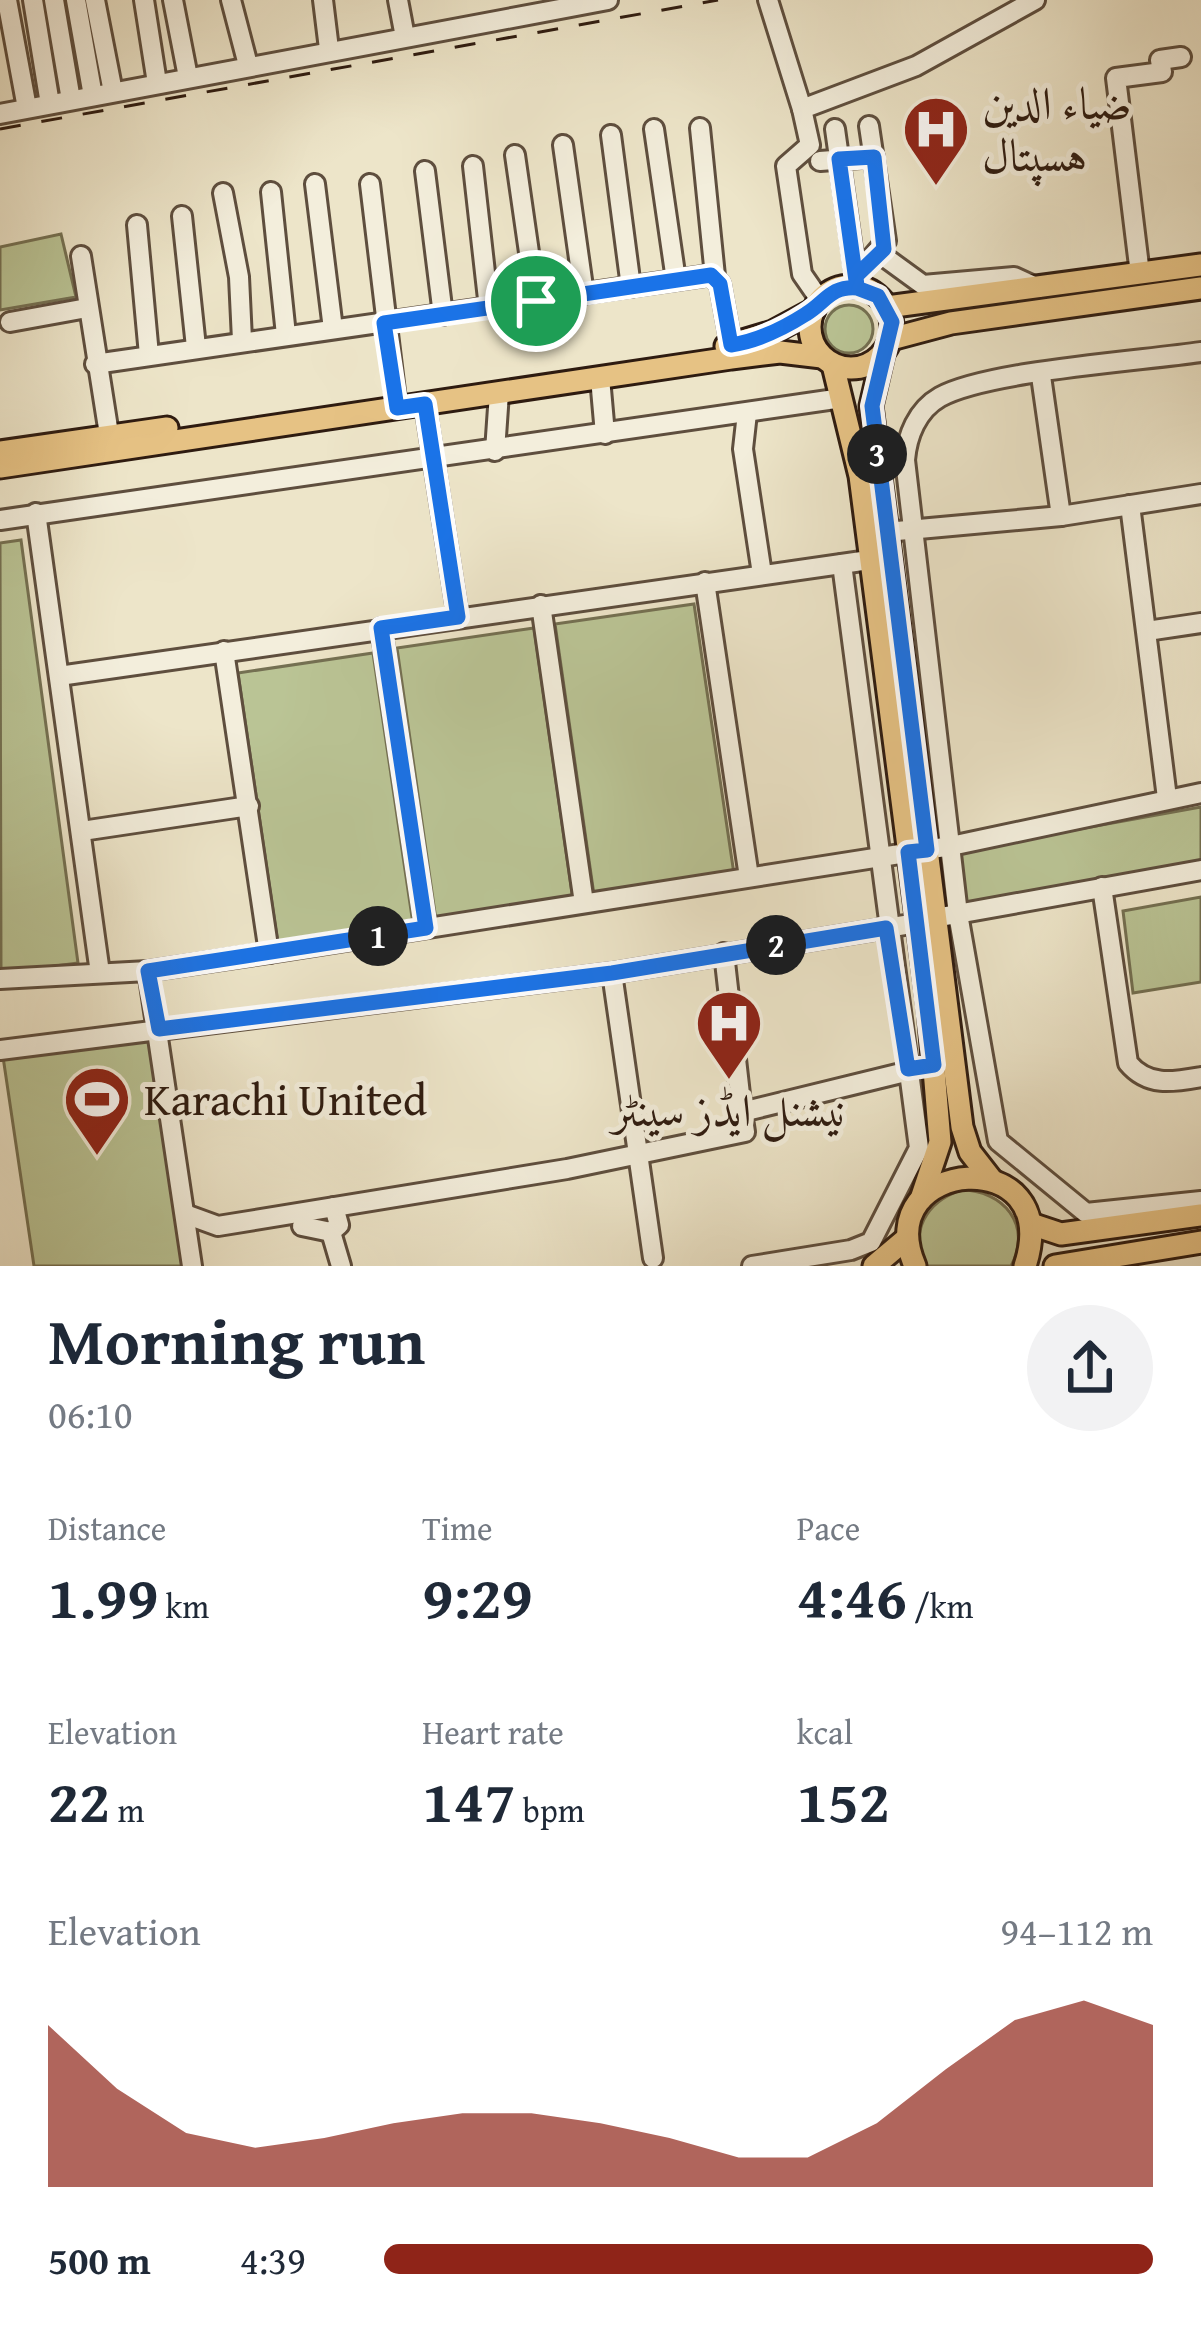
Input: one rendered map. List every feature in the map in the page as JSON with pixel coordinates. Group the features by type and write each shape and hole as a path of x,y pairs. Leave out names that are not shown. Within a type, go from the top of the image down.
{"main road":[{"path":"887,307 924,294 1038,288 1201,265"},
{"path":"397,402 425,404 600,378 735,349 856,282 887,307"},
{"path":"0,452 110,443 735,349 780,352 851,369 887,346 951,323 1201,288"},
{"path":"817,305 810,326 842,398 860,476 868,560 917,851 937,918 962,1127 970,1152 992,1179 1010,1190 1031,1224 1025,1266"},
{"path":"887,307 887,346 872,406 917,851"},
{"path":"0,467 110,443"},
{"path":"874,1266 907,1233 940,1142 934,1065 937,918"},
{"path":"921,1199 952,1178 992,1179"},
{"path":"1031,1224 1061,1234 1201,1215"},
{"path":"907,1233 915,1266"},
{"path":"1055,1266 1201,1242"}],"street":[{"path":"7,0 27,109"},
{"path":"33,0 50,104"},
{"path":"54,0 71,100"},
{"path":"76,0 103,94"},
{"path":"95,0 103,94"},
{"path":"144,0 157,83"},
{"path":"173,0 188,77"},
{"path":"231,0 248,65"},
{"path":"322,0 329,49"},
{"path":"398,0 405,37"},
{"path":"490,0 494,23"},
{"path":"0,114 608,0"},
{"path":"768,0 810,145 786,166 802,274 817,305"},
{"path":"802,109 916,66 1035,0"},
{"path":"1140,274 1115,78 1162,72 1160,60 1181,57"},
{"path":"856,282 886,241 869,126"},
{"path":"700,128 715,276 735,349"},
{"path":"654,129 676,280"},
{"path":"835,129 830,160 856,282"},
{"path":"611,135 631,287"},
{"path":"563,145 584,294"},
{"path":"515,155 536,301"},
{"path":"830,160 874,157"},
{"path":"473,166 489,308"},
{"path":"425,171 442,315"},
{"path":"315,184 333,329"},
{"path":"370,184 397,402"},
{"path":"271,192 286,335"},
{"path":"224,193 239,277 242,340"},
{"path":"182,216 196,347"},
{"path":"137,224 148,355"},
{"path":"880,253 924,294"},
{"path":"81,256 110,443"},
{"path":"95,364 715,276"},
{"path":"10,322 87,308"},
{"path":"1201,352 980,383 926,407 907,440 951,845 937,918 1002,1147 1086,1213 1201,1201"},
{"path":"1041,376 1061,516"},
{"path":"600,378 605,434"},
{"path":"494,451 499,393"},
{"path":"0,520 434,461 842,398"},
{"path":"425,404 458,617"},
{"path":"747,412 743,449 761,574"},
{"path":"886,532 1061,516 1201,494"},
{"path":"1130,505 1167,798"},
{"path":"36,514 100,973"},
{"path":"59,676 868,560"},
{"path":"842,563 886,928 919,1148 872,1242"},
{"path":"705,582 749,877"},
{"path":"541,605 584,903"},
{"path":"1147,631 1201,622"},
{"path":"381,628 426,928"},
{"path":"224,651 269,953"},
{"path":"0,979 148,971 269,953 917,851 1201,793"},
{"path":"82,831 248,806"},
{"path":"0,1050 612,973 1201,870"},
{"path":"1102,887 1128,1063 1138,1075 1156,1081 1201,1077"},
{"path":"185,1214 218,1226 567,1168 745,1132 724,953"},
{"path":"148,971 192,1266"},
{"path":"612,973 653,1258"},
{"path":"742,1112 934,1065"},
{"path":"331,1232 339,1225 334,1207"},
{"path":"302,1226 331,1232"},
{"path":"331,1232 341,1266"},
{"path":"752,1266 851,1250 907,1233"}],"green space":[{"path":"61,234 76,297 0,310 0,247"},
{"path":"849,305 866,312 873,329 866,346 849,353 832,346 825,329 832,312"},
{"path":"21,540 78,963 1,973 0,543"},
{"path":"694,604 734,874 594,895 555,624"},
{"path":"534,628 573,900 436,920 397,648"},
{"path":"373,653 413,924 278,944 238,673"},
{"path":"1201,807 1201,867 958,914 952,852"},
{"path":"1201,897 1201,982 1133,993 1123,911"},
{"name":"Karachi United","path":"159,1029 191,1266 34,1266 2,1050"},
{"path":"961,1190 990,1196 1010,1213 1018,1237 1011,1266 926,1266 919,1241 924,1219 938,1202"}],"railway":[{"path":"0,129 718,0"}],"place":[{"name":"ضیاء الدین ہسپتال","path":"936,188"},
{"name":"نیشنل ایڈز سینٹر","path":"729,1082"},
{"name":"Karachi United","path":"97,1158"}],"route":[{"path":"536,301 384,323 397,408 425,404 458,617 381,628 426,928 148,971 159,1029 612,973 886,928 908,1069 934,1065 908,852 927,850 872,406 892,322 878,296 857,288 839,159 874,157 884,249 856,276 857,288 828,293 814,310 772,332 731,345 720,284 711,275 536,301"}]}
